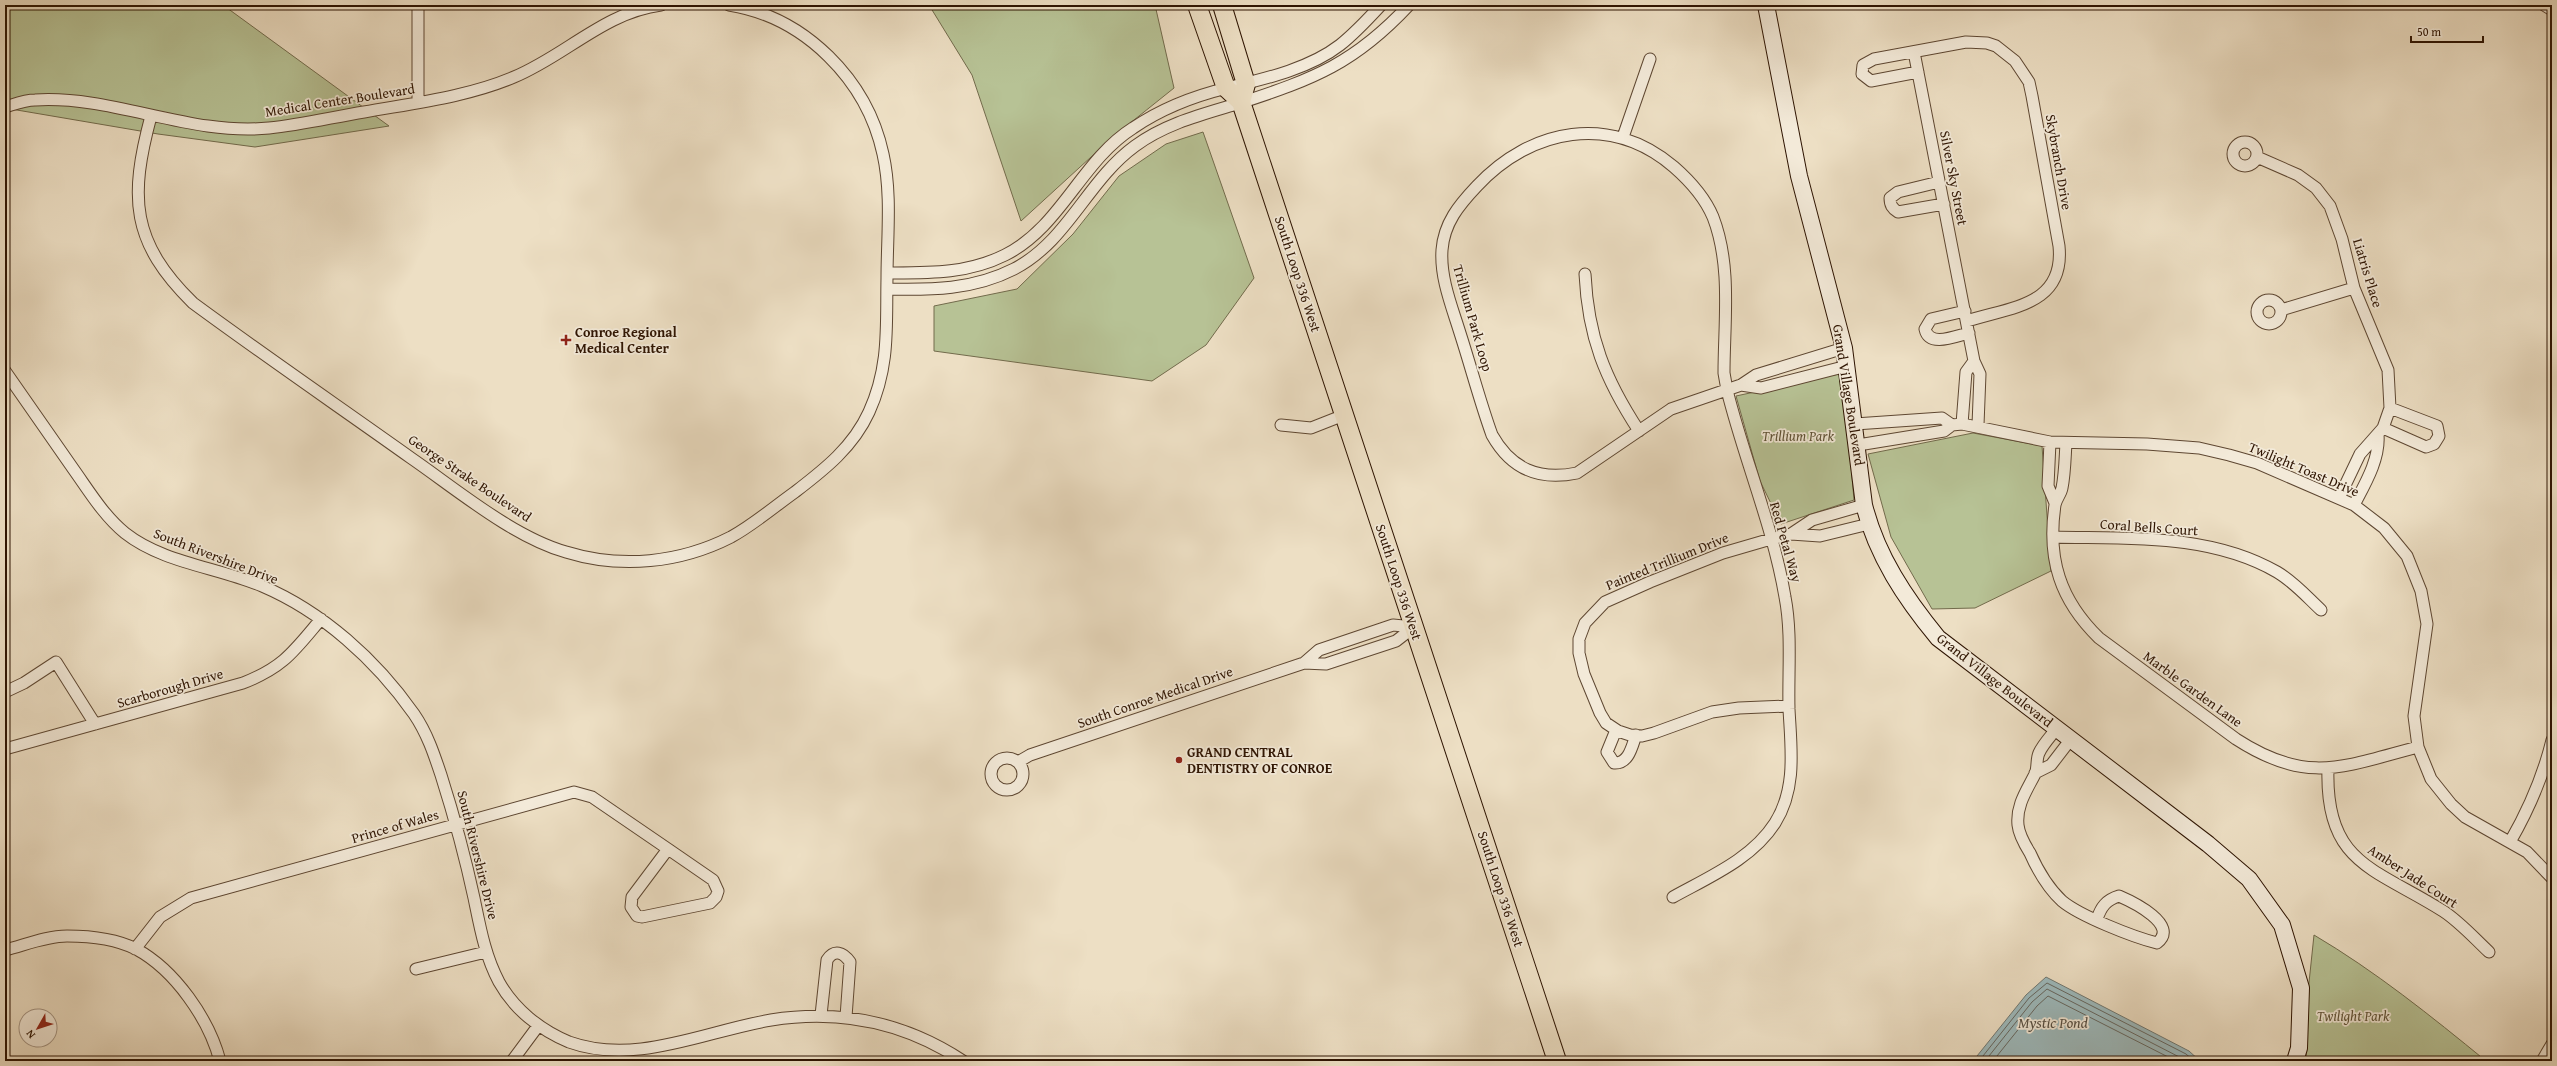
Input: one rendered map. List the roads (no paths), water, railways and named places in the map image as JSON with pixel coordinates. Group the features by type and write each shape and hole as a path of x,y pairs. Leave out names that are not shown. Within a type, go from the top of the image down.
{"main road":[{"name":"South Loop 336 West","path":"1197,5 1226,88 1241,102 1557,1061"},
{"path":"1222,5 1246,84 1241,102"}],"street":[{"path":"418,5 418,102"},
{"name":"Medical Center Boulevard","path":"5,106 34,100 85,101 209,127 268,128 464,93 515,77 539,65 609,21 630,12 661,5"},
{"path":"729,5 773,19 811,41 833,60 852,82 864,103 877,130 884,157 888,188 887,289 959,287 995,278 1014,269 1045,248 1061,232 1114,166 1134,146 1163,129 1307,80 1338,65 1361,50 1409,5"},
{"path":"887,274 955,272 983,264 1019,247 1047,224 1102,154 1131,129 1147,118 1166,109 1226,88 1246,84 1288,70 1330,51 1340,45 1381,5"},
{"name":"Grand Village Boulevard","path":"1766,5 1799,176 1844,348 1858,445 1864,506 1869,524 1897,584 1938,638 2208,844 2249,879 2282,924 2301,988 2299,1048 2295,1061"},
{"path":"2544,5 2552,10"},
{"name":"Skybranch Drive","path":"1918,72 1871,81 1862,74 1863,65 1874,59 1978,41 1996,46 2015,60 2029,82 2032,96 2059,246 2059,269 2055,279 2042,295 2018,307 1966,316"},
{"name":"Silver Sky Street","path":"1914,52 1970,333 1974,362 1980,374 1978,426"},
{"path":"1623,137 1650,59"},
{"name":"George Strake Boulevard","path":"151,116 142,151 138,203 141,223 149,247 174,284 193,303 229,330 485,510 543,543 566,552 631,562 687,554 733,535 825,469 856,435 880,387 886,357 887,289"},
{"name":"Trillium Park Loop","path":"1727,390 1724,373 1724,255 1713,217 1695,188 1683,176 1654,153 1623,137 1587,134 1549,139 1513,155 1496,167 1462,201 1450,219 1444,233 1442,268 1490,429 1501,452 1525,470 1540,474 1564,476 1577,473 1671,410 1727,390 1740,385 1756,375 1844,348"},
{"path":"1102,154 1114,166"},
{"name":"Liatris Place","path":"2257,157 2298,174 2324,197 2335,218 2354,288 2388,370 2390,408 2380,431 2360,454 2339,498"},
{"path":"1939,182 1898,192 1890,198 1890,203 1891,207 1898,212 1944,204"},
{"path":"1585,274 1586,295 1595,340 1604,370 1616,395 1639,431"},
{"path":"2281,310 2354,288"},
{"path":"1966,316 1931,319 1926,324 1926,334 1934,340 1970,333"},
{"path":"1858,445 1944,431 1957,424 1966,372 1974,362"},
{"name":"Trillium Park Loop","path":"1740,385 1761,388 1847,366"},
{"name":"South Rivershire Drive","path":"5,371 95,500 124,532 165,554 262,586 321,618 374,664 415,715 429,741 457,824 486,952 500,983 516,1005 538,1026 570,1043 590,1050 637,1058 770,1020 821,1016 846,1017 858,1018 912,1034 963,1061"},
{"name":"Red Petal Way","path":"1673,897 1749,852 1762,840 1775,823 1786,802 1791,782 1786,598 1771,539 1727,390"},
{"path":"2380,431 2426,447 2434,444 2439,436 2436,426 2390,408"},
{"path":"1281,425 1311,428 1344,415"},
{"name":"Twilight Toast Drive","path":"1855,424 1942,418 1957,424 1978,426 2050,442 2199,448 2258,463 2354,505 2384,528 2396,540 2407,556 2421,591 2427,624 2414,701 2418,747 2431,779 2451,804 2482,828 2527,852 2552,878"},
{"name":"Liatris Place","path":"2354,505 2375,460 2379,446 2380,431"},
{"name":"Marble Garden Lane","path":"2050,442 2048,486 2055,503"},
{"name":"Marble Garden Lane","path":"2066,443 2062,490 2055,503 2053,537 2055,569 2062,585 2084,623 2099,638 2258,753 2300,768 2328,769 2418,747"},
{"name":"Painted Trillium Drive","path":"1616,730 1606,722 1600,713 1584,674 1579,653 1579,640 1585,623 1605,602 1650,582 1724,553 1790,534 1812,520 1864,506"},
{"name":"Painted Trillium Drive","path":"1790,534 1820,536 1869,524"},
{"name":"Coral Bells Court","path":"2053,537 2168,541 2210,546 2277,572 2321,610"},
{"name":"Scarborough Drive","path":"5,749 243,683 268,673 287,660 321,618"},
{"name":"South Conroe Medical Drive","path":"1018,762 1030,755 1304,662 1319,650 1393,625 1414,627"},
{"name":"South Conroe Medical Drive","path":"1304,662 1326,664 1389,644 1396,641 1414,627"},
{"path":"5,692 24,683 56,662 95,724"},
{"path":"1636,735 1626,759 1622,763 1614,763 1607,752 1616,730 1636,735 1654,733 1712,712 1739,708 1789,706"},
{"path":"2036,773 2039,753 2057,728"},
{"path":"2071,739 2051,764 2036,773 2025,789 2018,813 2018,826 2023,839 2041,877 2062,901 2097,919 2156,943 2163,938 2164,933 2162,925 2154,917 2118,896 2110,899 2102,907 2097,919"},
{"path":"2510,842 2530,807 2544,771 2552,740"},
{"name":"Amber Jade Court","path":"2328,769 2327,798 2333,824 2346,847 2362,863 2383,877 2445,912 2489,952"},
{"name":"Prince of Wales","path":"135,949 160,918 191,898 574,792 592,798 668,849 713,880 718,891 716,897 710,903 642,917 637,916 631,908 632,897 668,849"},
{"path":"5,950 66,936 112,941 135,949 157,964 183,992 205,1026 217,1049 220,1061"},
{"path":"416,969 486,952"},
{"path":"821,1016 827,960 830,955 837,953 842,954 850,962 846,1017"},
{"path":"512,1061 538,1026"},
{"path":"2542,1061 2552,1044"}],"water":[{"name":"Mystic Pond","path":"2046,977 2189,1051 2200,1061 1973,1061 2026,995"}],"place":[{"name":"Conroe Regional Medical Center","path":"566,340"},
{"name":"GRAND CENTRAL DENTISTRY OF CONROE","path":"1179,760"}],"park label":[{"name":"Trillium Park","path":"1798,436"},
{"name":"Twilight Park","path":"2353,1016"}]}
